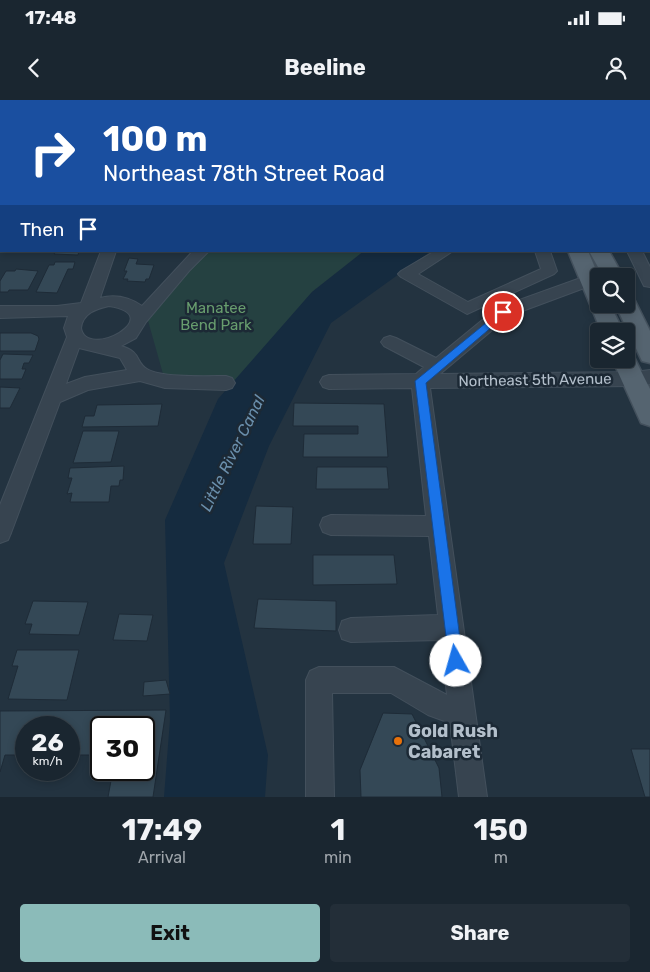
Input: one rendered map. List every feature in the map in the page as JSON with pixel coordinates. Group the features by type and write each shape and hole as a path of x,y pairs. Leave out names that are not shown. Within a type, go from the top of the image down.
{"main road":[{"path":"578,252 589,280"},
{"path":"600,252 609,268"},
{"path":"630,313 650,355"},
{"path":"636,372 650,416"}],"street":[{"path":"0,534 66,360 73,332 73,320 86,308 109,252"},
{"path":"66,360 96,346 122,340 136,327 162,293 201,252"},
{"path":"444,252 406,274 467,309 549,271 542,252"},
{"path":"635,252 650,282"},
{"path":"473,797 420,381 503,312 589,280"},
{"path":"94,290 138,313 136,327 126,354"},
{"path":"502,292 521,305"},
{"path":"0,312 58,312 86,308 98,303 120,302 162,293"},
{"path":"58,312 78,341 126,354 140,374"},
{"path":"390,342 439,367"},
{"name":"Northeast 5th Avenue","path":"329,382 420,381 636,372"},
{"path":"52,397 85,384 140,374 165,381 226,382"},
{"path":"331,526 439,526"},
{"path":"351,630 452,627"},
{"path":"320,797 319,680 394,680 437,706 463,713"}],"green space":[{"name":"Manatee Bend Park","path":"201,252 363,252 312,292 236,380 165,381 145,310"}],"water":[{"name":"Little River Canal","path":"363,252 430,252 331,323 269,446 224,563 268,755 265,797 164,797 170,720 165,520 218,399 312,292"}],"building":[{"path":"55,252 79,252 78,255 54,254"},
{"path":"129,258 138,259 136,264 154,265 149,279 146,279 145,282 123,279 127,271 124,271"},
{"path":"55,262 75,262 73,269 68,269 57,293 36,292 49,265 54,265"},
{"path":"16,269 38,271 28,290 0,292 0,281 6,271 15,271"},
{"path":"0,333 31,333 38,336 39,339 35,351 0,351"},
{"path":"3,354 33,355 29,363 24,363 22,369 26,369 22,379 0,379 0,360"},
{"path":"0,387 20,388 10,408 0,408"},
{"path":"294,403 384,404 388,457 303,457 304,434 358,434 358,426 293,426"},
{"path":"162,404 158,426 82,427 85,416 94,416 97,405"},
{"path":"83,431 119,431 111,462 73,463"},
{"path":"124,466 123,480 120,480 119,486 111,486 109,502 70,502 72,493 67,494 72,478 68,478 70,468"},
{"path":"317,467 387,467 389,489 316,489"},
{"path":"256,506 293,507 291,544 253,544"},
{"path":"313,555 394,555 397,584 313,585"},
{"path":"258,599 336,601 336,631 254,628"},
{"path":"33,601 88,602 79,635 29,634 32,624 25,624"},
{"path":"119,614 153,615 147,641 113,640"},
{"path":"17,650 79,650 67,700 8,699 18,666 12,666"},
{"path":"166,680 170,694 143,696 144,682"},
{"path":"166,710 153,797 108,797 111,781 155,781 155,716 90,716 90,755 80,755 80,716 15,716 15,755 5,755 0,772 0,711"},
{"name":"Gold Rush Cabaret","path":"383,713 412,714 439,768 442,797 361,797 360,770"},
{"path":"631,749 650,749 650,797 645,797"}],"place":[{"name":"Gold Rush Cabaret","path":"398,741"}],"route":[{"path":"456,661 420,381 503,312"}]}
